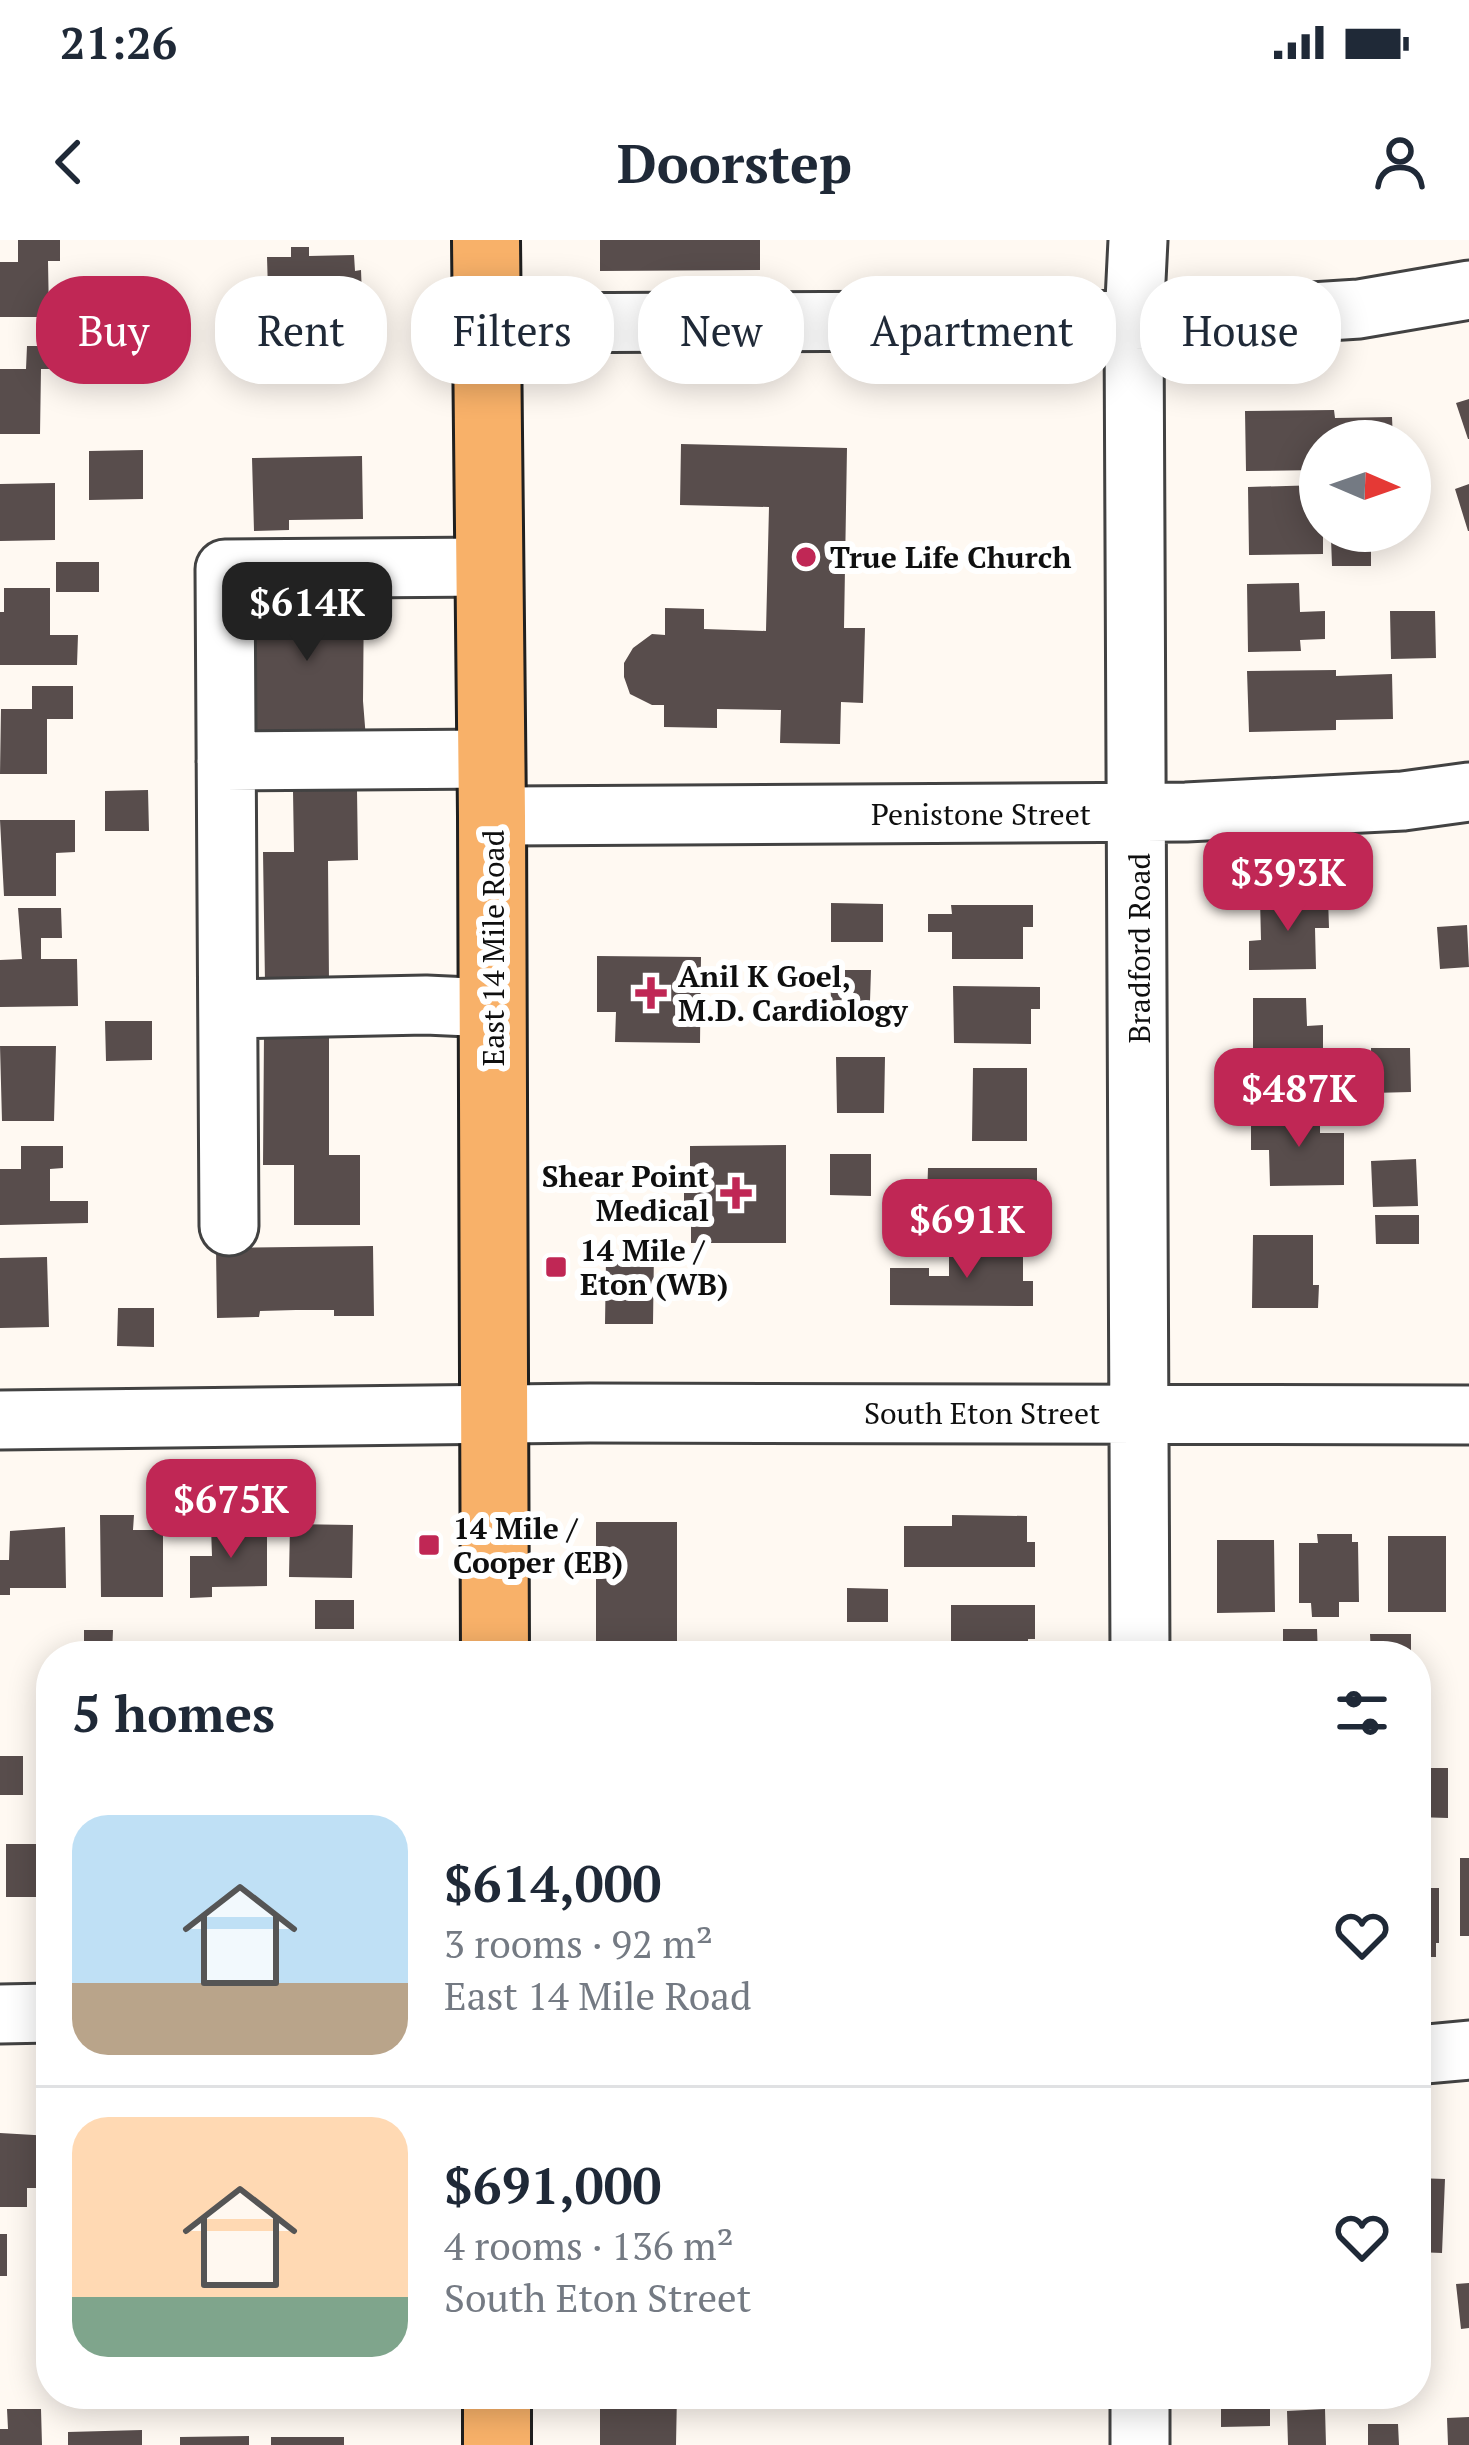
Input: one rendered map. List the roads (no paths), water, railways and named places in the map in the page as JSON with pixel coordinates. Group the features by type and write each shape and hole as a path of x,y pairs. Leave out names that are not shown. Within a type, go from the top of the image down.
{"main road":[{"name":"East 14 Mile Road","path":"486,240 487,276"},
{"name":"East 14 Mile Road","path":"488,384 495,1641"},
{"path":"497,2409 497,2445"}],"street":[{"name":"Bradford Road","path":"1138,240 1134,321 1140,1641"},
{"path":"614,323 1290,316 1469,290"},
{"path":"230,1226 225,569 488,567"},
{"name":"Penistone Street","path":"226,761 492,787 1138,813 1294,808 1469,792"},
{"path":"228,1010 492,1008"},
{"name":"South Eton Street","path":"0,1420 495,1414 1469,1415"},
{"path":"0,2014 36,2013"},
{"path":"1431,2054 1469,2050"},
{"path":"1140,2409 1140,2445"}],"place":[{"name":"True Life Church","path":"806,557"},
{"name":"Anil K Goel, M.D. Cardiology","path":"651,993"},
{"name":"Shear Point Medical","path":"736,1193"},
{"name":"14 Mile / Eton (WB)","path":"556,1267"},
{"name":"14 Mile / Cooper (EB)","path":"429,1545"}]}
